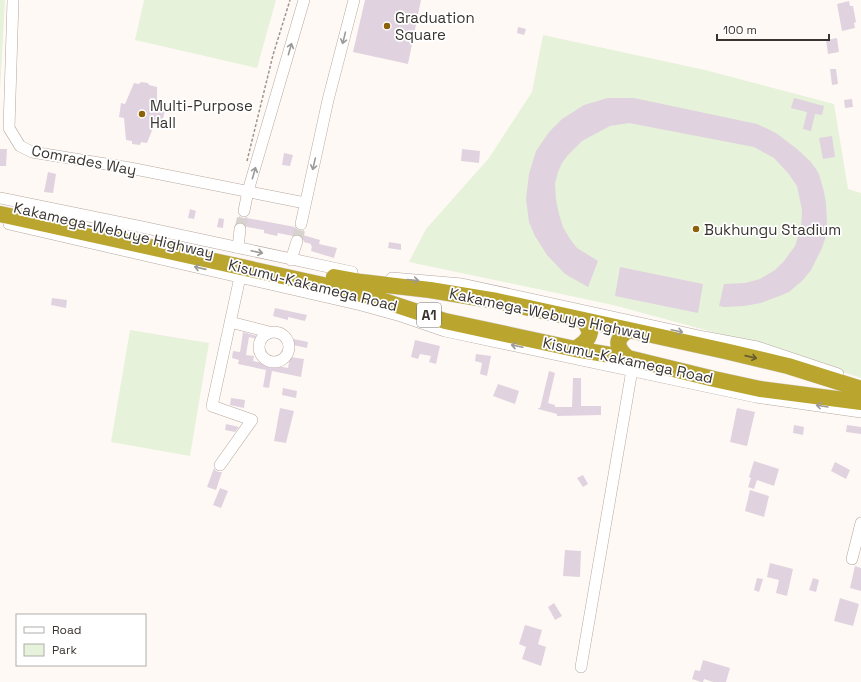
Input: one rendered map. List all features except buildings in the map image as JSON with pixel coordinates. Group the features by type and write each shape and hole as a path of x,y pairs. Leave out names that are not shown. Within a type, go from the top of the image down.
{"highway":[{"name":"Kakamega-Webuye Highway","path":"0,204 241,258 354,281 497,301 788,366 860,389"},
{"name":"Kisumu-Kakamega Road","path":"0,214 323,285 369,296 445,321 575,349 630,364 760,389 860,389"},
{"path":"575,349 583,344 589,337 590,332 584,320"},
{"path":"629,330 623,333 619,338 618,344 630,364"}],"street":[{"name":"Comrades Way","path":"12,0 9,128 20,146 32,152 130,168 305,203"},
{"path":"244,211 248,192 304,0"},
{"path":"301,224 328,100 354,0"},
{"path":"0,198 120,222 359,274 462,284 704,337 757,347 860,389"},
{"path":"0,222 361,305 475,337 630,364 715,389 756,397 861,412"},
{"path":"238,248 240,229"},
{"path":"291,260 297,241"},
{"path":"220,465 252,420 212,406 240,277"},
{"path":"435,282 448,293"},
{"path":"428,315 439,328"},
{"path":"230,322 269,332"},
{"path":"581,667 630,364"},
{"path":"852,559 861,524"}],"path":[{"path":"245,167 273,55 290,0"}],"green space":[{"path":"0,0 5,0 0,90"},
{"path":"144,0 276,0 257,68 135,40"},
{"name":"Bukhungu Stadium","path":"543,35 705,70 834,104 848,189 861,193 861,378 757,344 613,305 409,262 426,229 489,158 532,92"},
{"path":"130,330 209,343 190,456 111,442"}],"tunnel":[{"path":"240,229 244,211"},
{"path":"297,241 301,224"}],"place":[{"name":"Graduation Square","path":"387,26"},
{"name":"Multi-Purpose Hall","path":"142,114"},
{"name":"Bukhungu Stadium","path":"696,229"}]}
